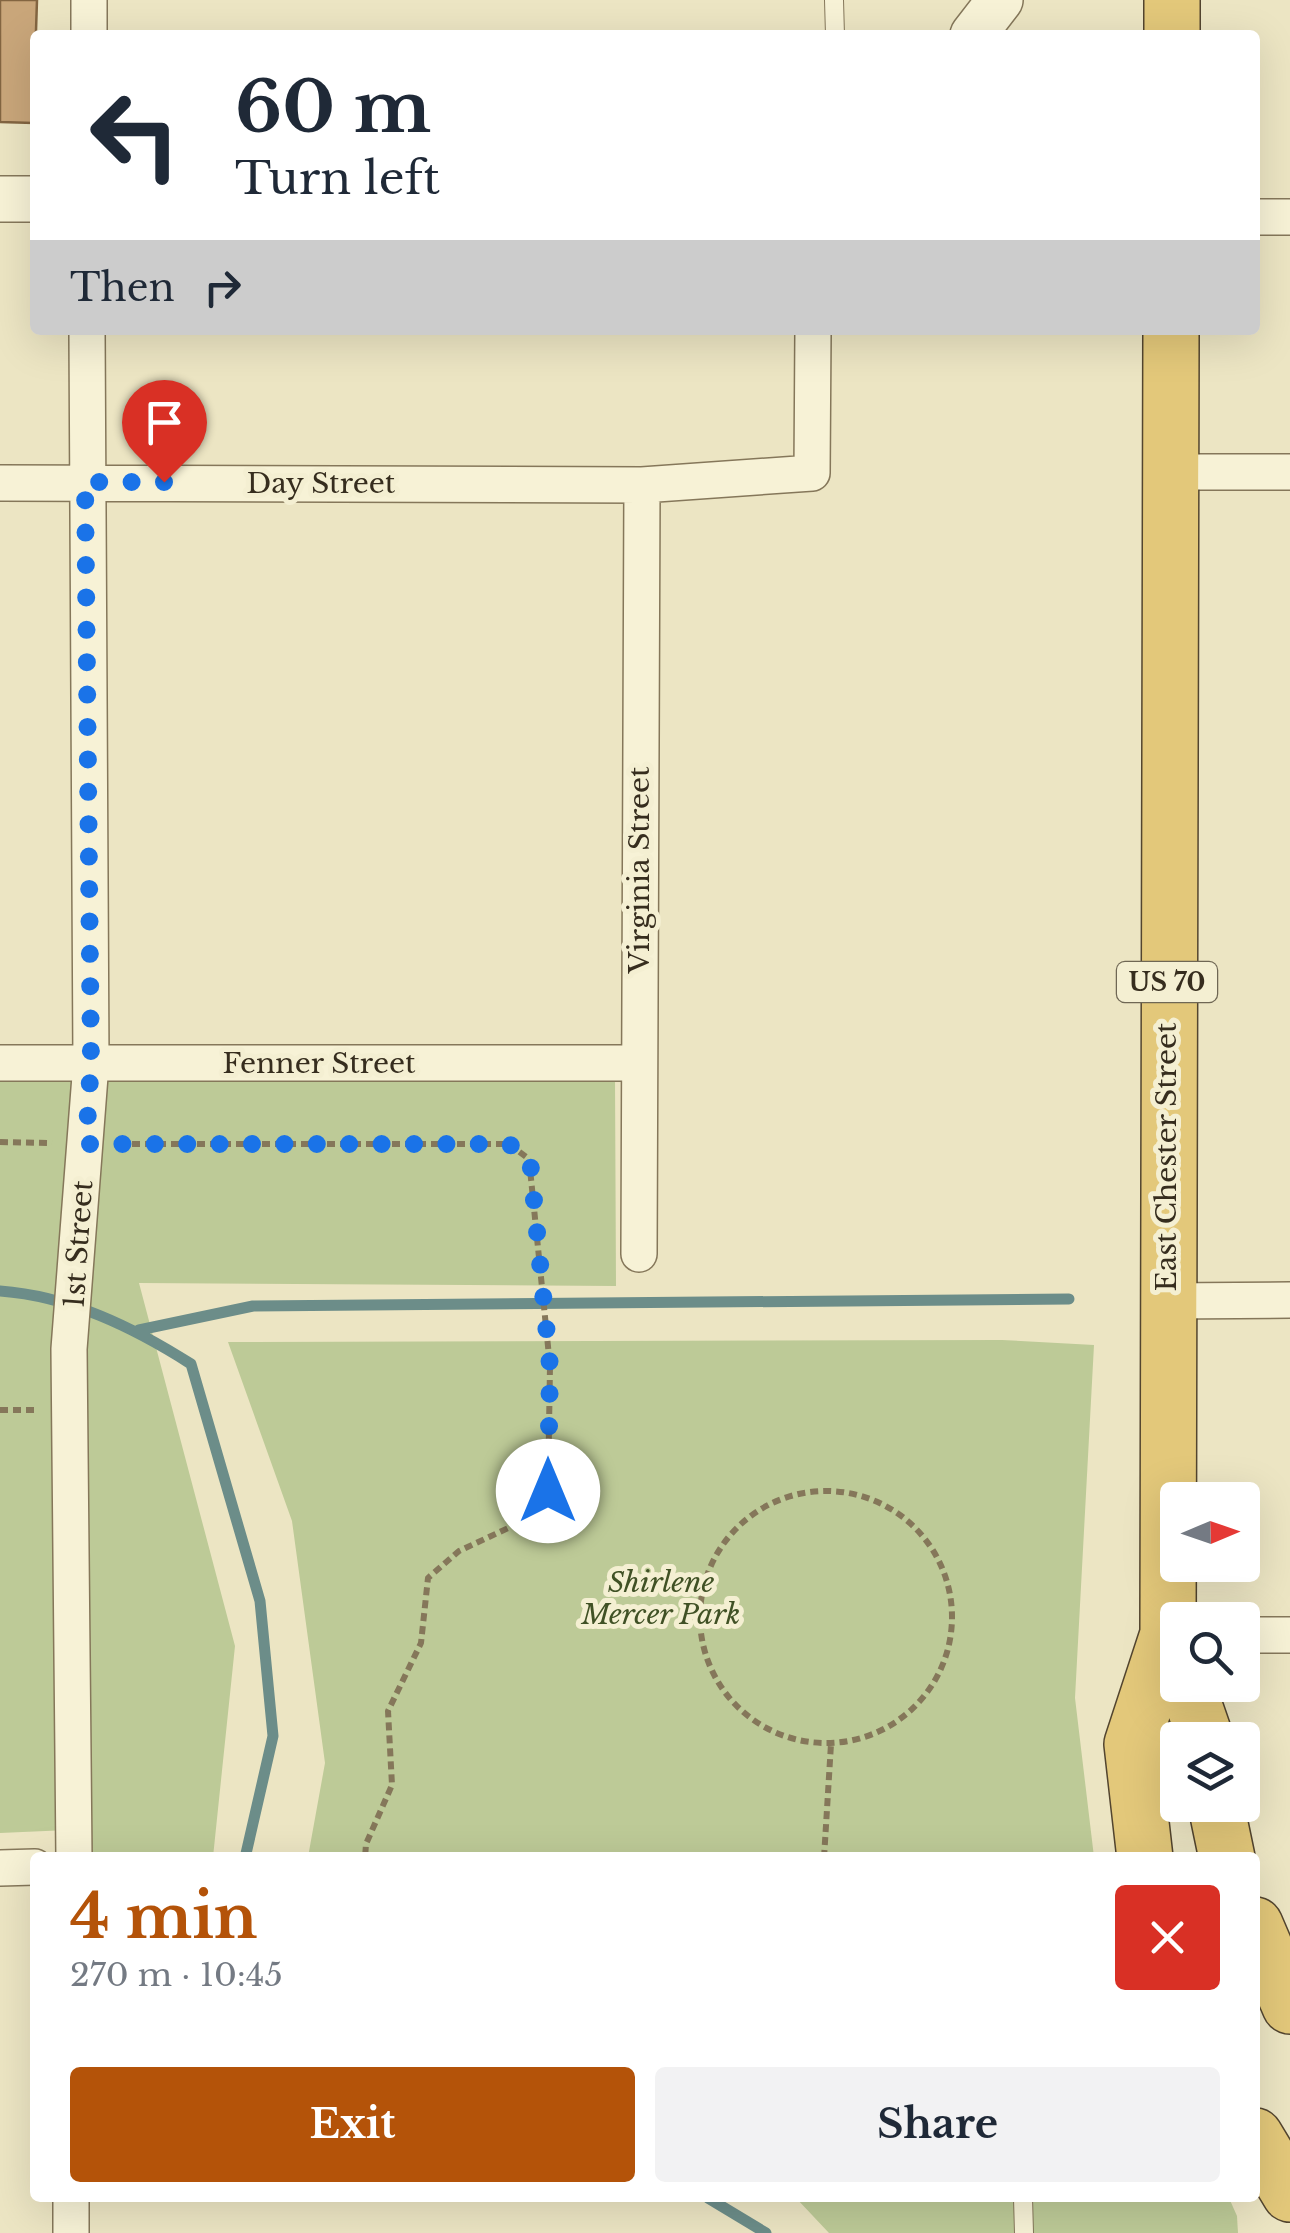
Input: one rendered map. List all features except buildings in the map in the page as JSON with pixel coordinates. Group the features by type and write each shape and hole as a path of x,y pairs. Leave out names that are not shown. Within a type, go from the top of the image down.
{"highway":[{"path":"1172,0 1172,30"},
{"name":"East Chester Street","path":"1171,335 1166,1300 1173,1602"},
{"name":"East Chester Street","path":"1144,1852 1132,1744 1160,1676"},
{"path":"1220,1822 1226,1852"},
{"path":"1260,1937 1290,2006"},
{"path":"1260,2146 1277,2180 1290,2194"}],"street":[{"path":"89,30 90,0"},
{"path":"977,30 1000,0"},
{"path":"0,199 30,200"},
{"path":"1260,217 1290,217"},
{"name":"1st Street","path":"74,1852 70,1349 91,1063 87,335"},
{"name":"Day Street","path":"0,482 642,485 812,473 814,335"},
{"path":"1168,472 1290,472"},
{"name":"Virginia Street","path":"639,1254 642,485"},
{"name":"Fenner Street","path":"0,1063 638,1064"},
{"path":"1166,1300 1290,1300"},
{"path":"1260,1635 1290,1635"},
{"path":"0,1868 30,1867"},
{"path":"71,2202 71,2233"}],"lane":[{"path":"834,0 835,30"},
{"path":"1023,2202 1024,2233"}],"path":[{"path":"0,1142 509,1144 530,1159 550,1366 548,1491 534,1516 459,1552 428,1578 421,1643 388,1711 392,1784 365,1852"},
{"path":"838,1490 897,1511 917,1530 940,1559 953,1610 950,1640 938,1675 919,1702 896,1722 864,1738 831,1744 770,1731 729,1699 711,1671 699,1614 705,1579 719,1548 744,1521 768,1504 803,1492 838,1490"},
{"path":"824,1852 831,1744"}],"green space":[{"path":"0,1077 615,1078 616,1286 139,1283 235,1646 214,1852 93,1852 91,1829 0,1833"},
{"name":"Shirlene Mercer Park","path":"1002,1340 1094,1345 1075,1698 1093,1852 309,1852 325,1763 292,1521 228,1342"},
{"path":"800,2202 1231,2202 1238,2233 829,2233"}],"waterway":[{"path":"0,1291 51,1299 100,1316 191,1364 260,1601 273,1736 246,1852"},
{"path":"139,1330 253,1306 1069,1299"},
{"path":"715,2202 766,2233"}],"route":[{"path":"164,482 85,482 91,1063 86,1144 509,1144 530,1159 550,1366 548,1491"}]}
